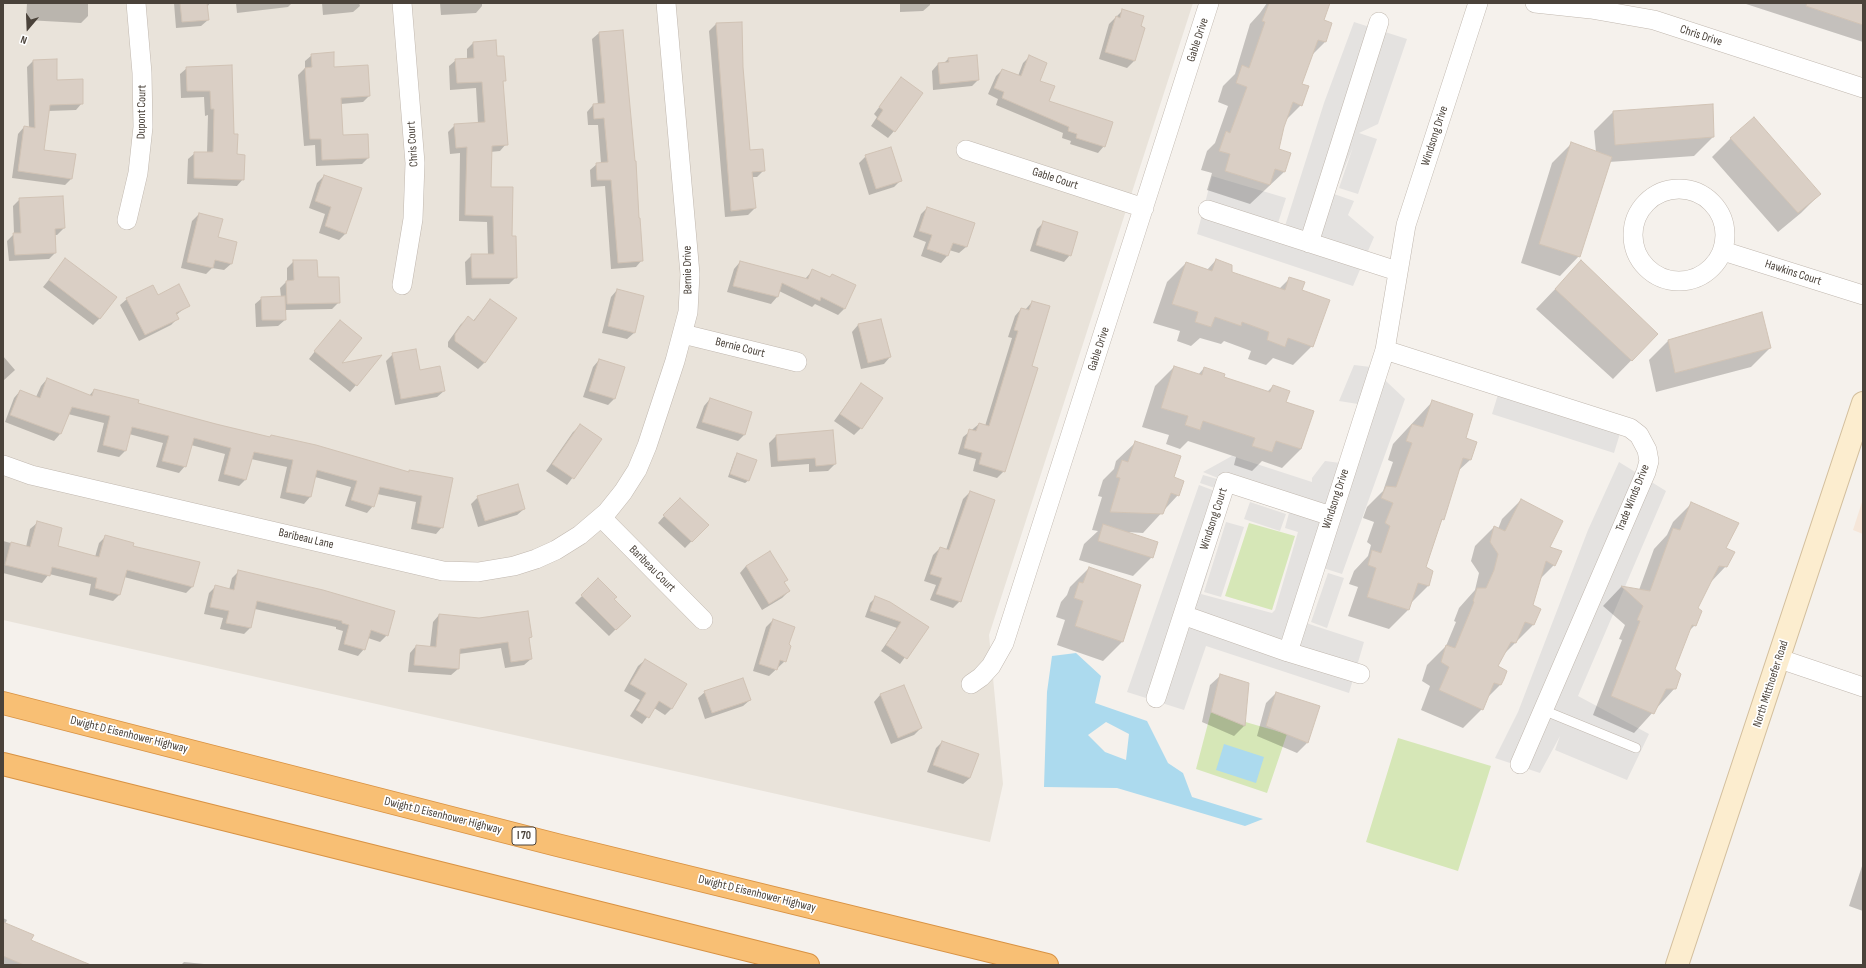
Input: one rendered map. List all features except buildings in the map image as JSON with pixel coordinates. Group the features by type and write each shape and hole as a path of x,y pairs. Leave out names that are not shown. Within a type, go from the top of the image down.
{"highway":[{"name":"Dwight D Eisenhower Highway","path":"3,703 557,845 1047,965"},
{"path":"3,764 808,965"}],"main road":[{"name":"North Mitthoefer Road","path":"1677,965 1780,659 1863,403"}],"street":[{"name":"Dupont Court","path":"127,220 137,178 143,127 142,79 136,3"},
{"name":"Chris Court","path":"402,3 415,167 412,225 402,285"},
{"name":"Bernie Drive","path":"601,517 623,492 644,454 683,334 690,297 690,274 666,3"},
{"name":"Gable Drive","path":"971,684 981,677 991,666 1004,644 1209,3"},
{"name":"Windsong Drive","path":"1288,652 1330,516 1385,350 1390,327 1397,271 1410,212 1478,3"},
{"name":"Chris Drive","path":"1535,3 1571,5 1632,12 1863,88"},
{"path":"1309,242 1379,22"},
{"name":"Gable Court","path":"966,150 1144,208"},
{"path":"1674,190 1695,192 1713,204 1721,216 1725,237 1723,251 1716,263 1700,276 1687,281 1667,280 1649,270 1637,253 1633,239 1636,219 1643,206 1660,193 1674,190"},
{"path":"1208,210 1397,271"},
{"name":"Hawkins Court","path":"1723,251 1863,296"},
{"name":"Bernie Court","path":"683,334 797,362"},
{"name":"Trade Winds Drive","path":"1385,350 1630,428 1639,435 1645,445 1649,460 1646,472 1520,764"},
{"name":"Baribeau Lane","path":"3,465 31,475 436,570 455,572 495,570 536,559 574,539 601,517"},
{"name":"Windsong Court","path":"1156,698 1226,482 1330,516"},
{"name":"Baribeau Court","path":"601,517 703,620"},
{"path":"1183,616 1288,652 1360,674"},
{"path":"1780,659 1863,687"}],"lane":[{"path":"1543,710 1636,748"}],"shaded area":[{"path":"3,3 1193,3 989,635 1003,784 990,842 3,620"},
{"path":"1354,22 1407,39 1378,124 1359,133 1377,139 1358,194 1339,188 1353,147 1334,194 1354,201 1348,215 1374,237 1353,286 1197,234 1212,176 1286,198 1278,223 1285,226 1324,103"},
{"path":"1354,365 1371,367 1405,399 1342,574 1323,568 1306,623 1364,642 1349,693 1206,646 1184,710 1127,692 1199,485 1231,497 1201,594 1272,613 1275,610 1298,532 1285,528 1289,513 1200,483 1203,475 1218,478 1203,472 1232,456 1312,482 1312,478 1325,461 1340,463 1358,404 1339,401"},
{"path":"1500,388 1622,427 1614,453 1492,414"},
{"path":"1619,462 1666,491 1578,696 1649,734 1627,780 1555,750 1560,736 1540,773 1495,758 1518,712 1588,530"},
{"path":"1863,499 1863,534 1853,530"},
{"path":"1250,502 1286,514 1280,531 1244,519"},
{"path":"1226,522 1244,527 1221,597 1204,592"},
{"path":"1328,573 1344,578 1327,628 1311,622"}],"green space":[{"path":"1249,523 1295,536 1272,610 1225,596"},
{"path":"1211,712 1287,734 1267,793 1196,769"},
{"path":"1398,738 1491,766 1458,871 1366,842"}],"water":[{"path":"1076,653 1101,676 1095,703 1147,721 1168,763 1183,773 1192,797 1263,819 1245,826 1117,788 1044,787 1047,692 1052,656","holes":["1106,722 1129,734 1126,760 1105,752 1088,735"]},
{"path":"1224,744 1264,757 1256,783 1216,770"}]}
